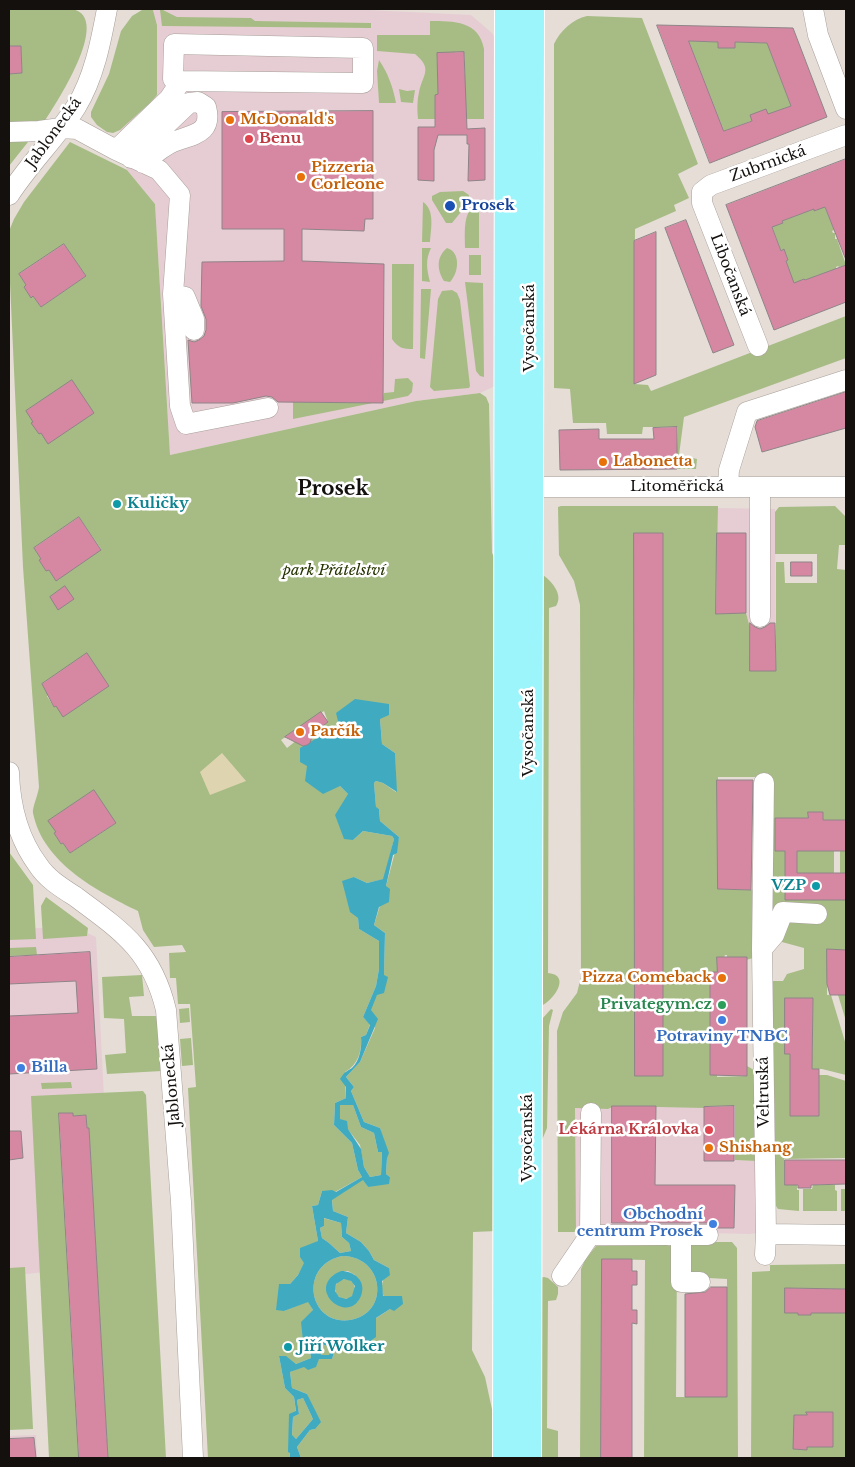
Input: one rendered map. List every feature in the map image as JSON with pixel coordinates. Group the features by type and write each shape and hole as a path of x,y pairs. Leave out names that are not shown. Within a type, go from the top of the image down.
{"main road":[{"name":"Vysočanská","path":"508,9 519,487 528,1458"},
{"name":"Vysočanská","path":"506,1458 519,487 531,9"}],"street":[{"name":"Jablonecká","path":"9,195 77,106 88,81 103,31 107,9"},
{"path":"814,9 818,35 846,109"},
{"path":"174,44 363,48 363,83 181,81 173,79 174,44"},
{"path":"130,157 181,81"},
{"path":"9,132 61,128 77,129 159,170 180,195 173,294 180,406 186,424 268,408"},
{"name":"Zubrnická","path":"702,204 702,192 710,185 846,135"},
{"name":"Libočanská","path":"702,204 758,346"},
{"path":"173,294 185,297 194,319 194,330"},
{"path":"728,487 729,470 747,412 846,380"},
{"name":"Litoměřická","path":"519,487 846,487"},
{"path":"760,487 760,616"},
{"name":"Jablonecká","path":"9,772 14,812 22,841 38,866 49,878 117,927 142,954 155,974 162,992 166,1010 179,1169 193,1458"},
{"name":"Veltruská","path":"764,783 762,949 765,1255"},
{"path":"762,949 774,935 783,912 817,914"},
{"path":"562,1276 590,1234 591,1113"},
{"path":"590,1234 708,1235"},
{"path":"766,1234 846,1235"},
{"path":"681,1235 682,1282 700,1282"}],"shaded area":[{"path":"153,9 347,9 471,15 492,33 502,48 497,385 480,393 416,401 170,455 155,204 127,170 120,130 157,95 157,25"},
{"path":"718,508 775,509 776,671 750,671 729,614 716,614"},
{"path":"73,927 96,937 104,1099 42,1104 53,1271 9,1276 9,929"},
{"path":"612,1106 735,1106 735,1160 756,1161 756,1233 575,1230 575,1108"},
{"path":"36,1435 37,1458 9,1458 9,1436"}],"green space":[{"path":"9,9 72,9 83,16 87,28 84,44 77,63 58,100 42,125 9,127 9,74 22,73 21,46 9,46"},
{"path":"142,10 153,10 157,25 157,95 120,130 113,133 107,132 97,125 91,117 91,112 109,74 121,31 132,16"},
{"path":"160,10 177,17 251,18 255,21 371,23 371,28 162,26"},
{"path":"587,16 642,18 698,164 678,174 689,198 674,205 676,211 635,229 634,384 648,385 651,391 846,316 846,358 684,417 679,455 697,459 696,469 676,469 678,427 643,427 642,434 607,434 606,423 573,423 570,389 554,388 554,44 567,26"},
{"path":"430,21 448,21 464,24 477,33 484,49 484,119 418,119 418,95 425,72 424,64 415,54 377,51 377,35 430,35","holes":["455,52 464,52 465,61 455,62","437,53 447,53 448,62 437,63","455,66 465,66 465,75 455,75"]},
{"path":"689,41 718,42 718,48 735,48 735,42 767,43 791,106 724,131"},
{"path":"379,60 390,80 396,103 379,103 377,71"},
{"path":"399,89 415,90 413,103 401,102"},
{"path":"9,136 26,138 28,142 9,166"},
{"name":"park Přátelství","path":"70,142 127,170 155,204 170,455 416,401 480,393 486,397 489,404 492,553 499,566 497,1231 473,1232 472,1350 485,1377 493,1414 493,1458 301,1458 297,1447 310,1430 315,1429 307,1394 292,1388 290,1372 319,1359 332,1359 337,1344 390,1309 384,1298 382,1288 389,1268 374,1260 361,1242 346,1233 348,1217 333,1211 332,1199 363,1179 368,1187 390,1177 386,1174 387,1158 380,1128 364,1122 351,1091 354,1087 346,1077 360,1062 375,1028 370,1010 384,975 385,933 374,925 399,837 380,821 379,809 376,808 374,783 376,781 383,783 396,792 395,753 382,744 380,719 339,725 307,745 307,765 340,786 348,794 353,840 363,831 392,836 394,839 384,879 367,883 354,877 359,929 379,941 379,969 376,986 363,1017 370,1024 366,1035 361,1037 360,1052 356,1062 345,1072 346,1098 335,1103 334,1125 352,1143 358,1170 362,1177 335,1192 322,1191 318,1205 312,1206 318,1241 298,1275 290,1284 279,1285 284,1311 308,1301 313,1310 309,1343 311,1358 296,1364 286,1357 279,1356 285,1388 294,1397 296,1412 289,1415 290,1458 208,1458 188,1088 196,1087 190,1004 178,1004 176,978 170,978 169,953 186,952 182,945 154,947 143,930 138,911 89,884 60,861 48,847 39,831 33,813 39,787 23,567 9,261 9,231 24,202","holes":["64,244 86,276 41,307 24,287 26,285 19,274","79,517 101,549 56,580 49,570 46,571 34,548","87,654 56,706 54,707 42,684","324,711 328,722 310,735 310,743 303,746 297,740 287,748 281,740","116,823 70,853 54,833 56,832"]},
{"path":"463,191 469,195 469,202 452,223 446,223 432,200 432,196 440,192"},
{"path":"423,202 427,205 431,214 430,242 422,242"},
{"path":"479,202 479,248 465,248 467,216 470,210"},
{"path":"824,205 846,265 838,266 836,269 801,280 802,282 794,285 786,261 788,260 784,250 781,251 772,226 814,209 815,211"},
{"path":"422,248 431,248 427,265 430,282 422,281"},
{"path":"447,248 455,254 457,263 457,268 450,282 444,281 439,268 439,259"},
{"path":"469,255 481,255 481,275 469,275"},
{"path":"392,264 414,264 413,349 401,347 392,339"},
{"path":"465,282 483,283 484,377 480,376 476,371"},
{"path":"421,289 431,289 425,359 420,358"},
{"path":"452,290 457,293 460,300 470,386 469,388 434,391 430,387 438,299 442,291"},
{"path":"408,378 413,383 412,392 408,396 293,419 293,402 360,403 383,399 384,393 394,392 395,379"},
{"path":"718,506 716,614 746,613 750,628 750,671 776,670 776,562 784,562 785,583 817,583 817,554 775,554 775,512 779,507 835,506 846,517 846,545 839,545 837,569 846,570 846,820 823,820 823,812 808,812 808,823 777,818 777,851 834,851 834,873 785,873 785,900 846,900 846,950 827,950 827,995 831,995 846,1045 846,1075 822,1069 798,1069 812,1054 813,999 785,998 785,1054 792,1054 790,1116 819,1075 827,1075 846,1081 846,1158 784,1159 784,1185 797,1185 797,1190 799,1190 799,1211 778,1209 775,1200 771,981 783,981 787,974 804,969 804,948 782,942 769,935 769,777 718,777 718,889 757,890 753,958 746,960 746,957 727,957 725,955 717,972 710,972 710,1075 717,1075 717,1077 747,1076 747,1066 754,1070 756,1161 735,1160 735,1106 704,1106 704,1108 613,1106 608,1109 575,1108 576,1232 558,1232 557,1031 563,1012 577,993 581,977 580,605 574,581 559,555 558,507","holes":["634,688 662,1076 635,1076"]},
{"path":"542,574 555,588 558,597 556,606 549,608 548,973 559,978 559,983 555,994 541,1006"},
{"path":"840,851 846,851 846,873 840,873"},
{"path":"9,852 33,885 36,939 9,940"},
{"path":"46,897 88,928 87,936 43,939 41,906"},
{"path":"36,947 37,955 9,956 9,948"},
{"path":"142,975 144,996 129,997 132,1016 159,1016 162,1071 107,1074 105,1055 126,1053 124,1019 104,1018 102,977"},
{"path":"838,995 846,995 846,1021"},
{"path":"189,1008 190,1022 180,1023 179,1009"},
{"path":"551,1009 553,1010 549,1026 547,1128 542,1140 536,1108 542,1019"},
{"path":"191,1038 193,1065 182,1066 180,1039"},
{"path":"71,1082 72,1088 42,1089 41,1083"},
{"path":"143,1091 146,1095 166,1458 108,1458 89,1128 87,1128 86,1115 73,1116 73,1113 59,1114 79,1458 49,1458 31,1096"},
{"path":"340,1105 353,1105 361,1127 374,1133 378,1152 382,1152 381,1175 370,1177 364,1167 360,1145 340,1119"},
{"path":"813,1185 835,1185 835,1190 837,1191 837,1211 803,1211 803,1189 812,1189"},
{"path":"841,1189 846,1189 846,1211 841,1211"},
{"path":"323,1218 341,1223 342,1237 349,1243 351,1251 340,1253 322,1238 320,1228 324,1226"},
{"path":"695,1242 732,1242 737,1248 738,1458 644,1458 645,1260 604,1259 605,1458 580,1458 581,1269 585,1260 596,1246 671,1246 677,1255 676,1397 727,1397 727,1279 690,1277 690,1244"},
{"path":"343,1256 357,1259 367,1266 374,1275 377,1286 376,1297 372,1308 363,1316 350,1320 336,1319 325,1314 317,1304 314,1293 314,1281 319,1270 329,1261","holes":["341,1271 348,1271 355,1275 358,1302 327,1295"]},
{"path":"846,1264 846,1289 785,1288 785,1312 798,1313 798,1315 846,1313 846,1458 751,1458 752,1272 770,1271 770,1265","holes":["807,1413 832,1447 807,1447 807,1450 794,1449 794,1415 807,1415"]},
{"path":"25,1267 33,1429 9,1430 9,1268"},
{"path":"539,1278 548,1278 558,1287 556,1300 548,1301 547,1428 558,1431 558,1458 536,1458"},
{"path":"345,1279 352,1282 355,1289 352,1296 345,1299 338,1296 335,1289 338,1282"},
{"path":"320,1342 331,1347 329,1355 321,1355 313,1344"},
{"path":"303,1398 313,1419 296,1439 292,1436 293,1417 299,1414 297,1400"}],"sand":[{"path":"222,753 246,781 210,795 200,772"}],"water":[{"path":"355,699 389,704 389,715 380,719 382,744 395,753 397,792 383,783 376,781 374,783 376,807 379,809 380,821 399,837 397,853 393,855 386,886 390,889 389,902 379,907 374,925 385,933 384,975 388,977 384,993 377,995 371,1010 378,1019 360,1062 346,1077 354,1087 351,1091 364,1122 380,1128 389,1153 386,1174 390,1177 389,1184 368,1187 363,1180 332,1200 333,1211 348,1217 346,1233 361,1242 374,1260 389,1268 390,1275 382,1281 383,1296 402,1296 403,1304 394,1311 390,1309 376,1318 376,1337 359,1349 337,1344 332,1359 319,1359 316,1367 308,1370 304,1367 290,1372 292,1388 307,1394 321,1422 315,1429 310,1430 297,1447 301,1458 290,1458 290,1453 288,1452 289,1414 296,1411 294,1397 285,1388 279,1356 286,1356 296,1364 311,1358 309,1344 303,1341 301,1322 313,1310 308,1302 284,1311 276,1310 279,1284 290,1284 298,1275 304,1263 300,1257 300,1248 318,1241 312,1206 318,1205 322,1191 332,1190 336,1192 362,1177 358,1170 352,1143 334,1125 335,1103 346,1098 346,1087 340,1079 344,1073 355,1065 361,1049 361,1037 366,1035 370,1025 363,1017 376,986 379,969 379,941 359,929 358,918 350,912 342,881 354,877 367,883 383,879 394,839 392,836 363,831 353,840 344,839 335,815 348,794 340,786 323,794 305,781 307,766 300,762 300,748 339,725 336,713","holes":["340,1105 353,1105 361,1127 374,1133 378,1152 382,1152 381,1175 370,1177 364,1167 361,1149 348,1129 347,1121 340,1119","324,1218 341,1223 342,1237 349,1243 351,1251 340,1253 322,1238 320,1228 324,1226","343,1256 357,1259 367,1266 374,1275 377,1286 376,1297 372,1308 363,1316 350,1320 336,1319 325,1314 317,1304 314,1293 314,1281 319,1270 329,1261","320,1342 331,1347 329,1355 321,1355 320,1350 314,1344","303,1398 313,1419 296,1439 292,1435 293,1417 299,1414 297,1400"]},
{"path":"341,1271 346,1271 355,1275 361,1281 361,1296 355,1304 347,1307 339,1306 332,1301 327,1294 326,1286 330,1278","holes":["344,1279 351,1281 355,1286 352,1296 346,1299 339,1297 335,1291 336,1284"]}],"building":[{"path":"657,25 793,28 827,117 710,163","holes":["689,41 718,42 718,48 735,48 735,42 767,43 791,106 768,114 766,109 750,115 752,121 724,131"]},
{"path":"9,46 21,46 22,73 9,74"},
{"path":"464,52 467,129 485,128 485,180 468,181 469,144 467,144 467,135 438,135 434,150 434,181 418,180 418,127 435,127 435,95 438,94 437,53"},
{"path":"373,111 373,219 365,219 364,231 302,229 302,261 384,264 383,403 278,402 272,397 266,396 233,403 192,403 188,340 194,342 199,340 204,336 206,330 206,319 201,306 202,262 284,261 284,229 222,229 222,112"},
{"path":"846,159 846,260 825,207 814,211 814,209 782,221 783,223 772,227 781,251 784,249 794,283 846,265 846,302 774,330 726,205"},
{"path":"686,220 734,345 713,353 665,228"},
{"path":"656,232 656,375 634,384 634,241"},
{"path":"64,244 86,276 41,307 33,296 31,298 19,274"},
{"path":"72,380 94,413 48,444 31,423 33,422 26,411"},
{"path":"846,392 846,428 762,452 755,427 757,421"},
{"path":"677,427 677,469 560,470 559,430 599,429 599,439 654,439 653,428"},
{"path":"79,517 101,550 56,581 49,570 46,571 34,548"},
{"path":"634,533 663,533 663,1076 635,1076"},
{"path":"717,533 746,533 746,613 716,614"},
{"path":"791,562 812,562 812,576 791,576"},
{"path":"65,586 74,599 58,610 50,597"},
{"path":"750,623 760,629 770,623 775,623 776,671 750,671"},
{"path":"87,653 109,686 63,717 56,706 54,707 42,684"},
{"path":"321,712 328,722 313,733 310,743 303,746 285,737"},
{"path":"717,780 753,780 751,890 718,889"},
{"path":"94,790 116,823 70,853 63,843 61,844 54,833 56,832 48,821"},
{"path":"808,812 823,812 823,820 846,820 846,851 797,851 797,873 846,873 846,900 785,900 785,851 775,851 775,818 808,818"},
{"path":"827,949 846,950 846,995 830,995 827,984"},
{"path":"90,952 97,1069 9,1074 9,1016 78,1013 76,981 9,984 9,957"},
{"path":"717,957 747,957 747,1076 710,1075 710,972 717,972"},
{"path":"785,998 813,998 812,1069 819,1069 819,1116 790,1116 790,1054 785,1054"},
{"path":"612,1106 656,1106 655,1185 735,1185 734,1228 717,1228 708,1223 612,1223"},
{"path":"734,1106 734,1161 704,1161 704,1107"},
{"path":"59,1113 73,1113 73,1116 86,1115 87,1128 89,1128 108,1458 79,1458"},
{"path":"9,1131 21,1131 23,1158 9,1160"},
{"path":"785,1160 846,1160 846,1184 811,1185 811,1188 785,1185"},
{"path":"602,1259 632,1259 632,1271 637,1271 637,1285 632,1285 632,1310 637,1310 637,1324 632,1323 632,1458 601,1458"},
{"path":"711,1287 727,1287 727,1397 685,1397 685,1294 705,1292"},
{"path":"785,1288 846,1289 846,1313 798,1315 798,1313 785,1313"},
{"path":"806,1412 833,1412 833,1447 807,1447 807,1450 793,1449 794,1415 807,1415"},
{"path":"34,1438 36,1458 9,1458 9,1439"}],"place":[{"name":"McDonald's","path":"230,120"},
{"name":"Benu","path":"249,139"},
{"name":"Pizzeria Corleone","path":"301,177"},
{"name":"Prosek","path":"450,206"},
{"name":"Labonetta","path":"603,462"},
{"name":"Kuličky","path":"117,504"},
{"name":"Parčík","path":"300,732"},
{"name":"VZP","path":"816,886"},
{"name":"Pizza Comeback","path":"722,978"},
{"name":"Privategym.cz","path":"722,1005"},
{"name":"Potraviny TNBC","path":"722,1020"},
{"name":"Billa","path":"21,1068"},
{"name":"Lékárna Královka","path":"709,1130"},
{"name":"Shishang","path":"709,1148"},
{"name":"Obchodní centrum Prosek","path":"713,1224"},
{"name":"Jiří Wolker","path":"288,1347"}],"district":[{"name":"Prosek","path":"333,489"}]}
